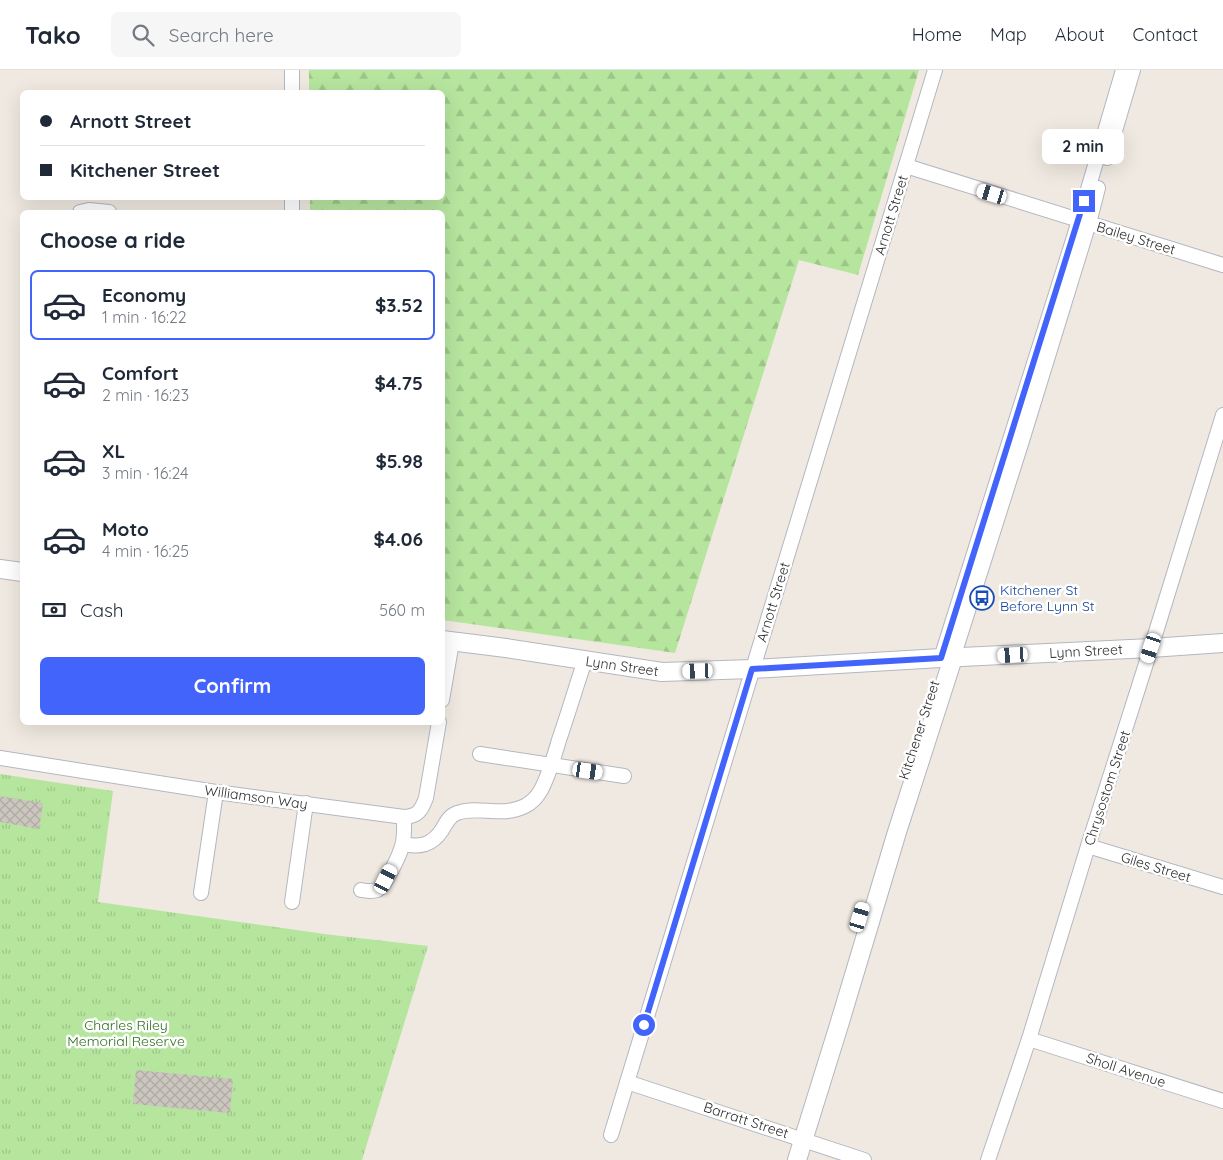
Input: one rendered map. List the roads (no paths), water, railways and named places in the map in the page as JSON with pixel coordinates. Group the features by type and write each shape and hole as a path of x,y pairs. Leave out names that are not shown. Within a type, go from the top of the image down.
{"street":[{"path":"292,70 292,90"},
{"name":"Arnott Street","path":"611,1135 935,70"},
{"name":"Kitchener Street","path":"786,1160 799,1138 839,1025 947,658 1009,482 1084,222 1123,70"},
{"name":"Kitchener Street","path":"1084,222 1133,70"},
{"name":"Bailey Street","path":"906,166 1223,265"},
{"name":"Chrysostom Street","path":"988,1160 1029,1039 1223,415"},
{"path":"0,569 20,572"},
{"path":"445,665 447,641"},
{"name":"Lynn Street","path":"447,641 662,672 752,669 1223,643"},
{"path":"403,844 422,846 432,841 446,822 455,814 466,811 501,812 512,810 525,806 535,799 541,791 551,766 585,660"},
{"path":"361,890 369,892 377,890 382,886 397,860 403,844 404,817 413,816 423,807 438,725"},
{"path":"480,754 624,776"},
{"name":"Williamson Way","path":"0,758 216,792 404,817"},
{"path":"201,893 216,792"},
{"path":"292,902 306,803"},
{"name":"Giles Street","path":"1088,846 1223,887"},
{"name":"Sholl Avenue","path":"1029,1039 1223,1101"},
{"name":"Barratt Street","path":"627,1082 864,1160"},
{"name":"Kitchener Street","path":"797,1160 799,1138"}],"place":[{"name":"Kitchener St Before Lynn St","path":"982,598"}],"park label":[{"name":"Charles Riley Memorial Reserve","path":"126,1034"}]}
